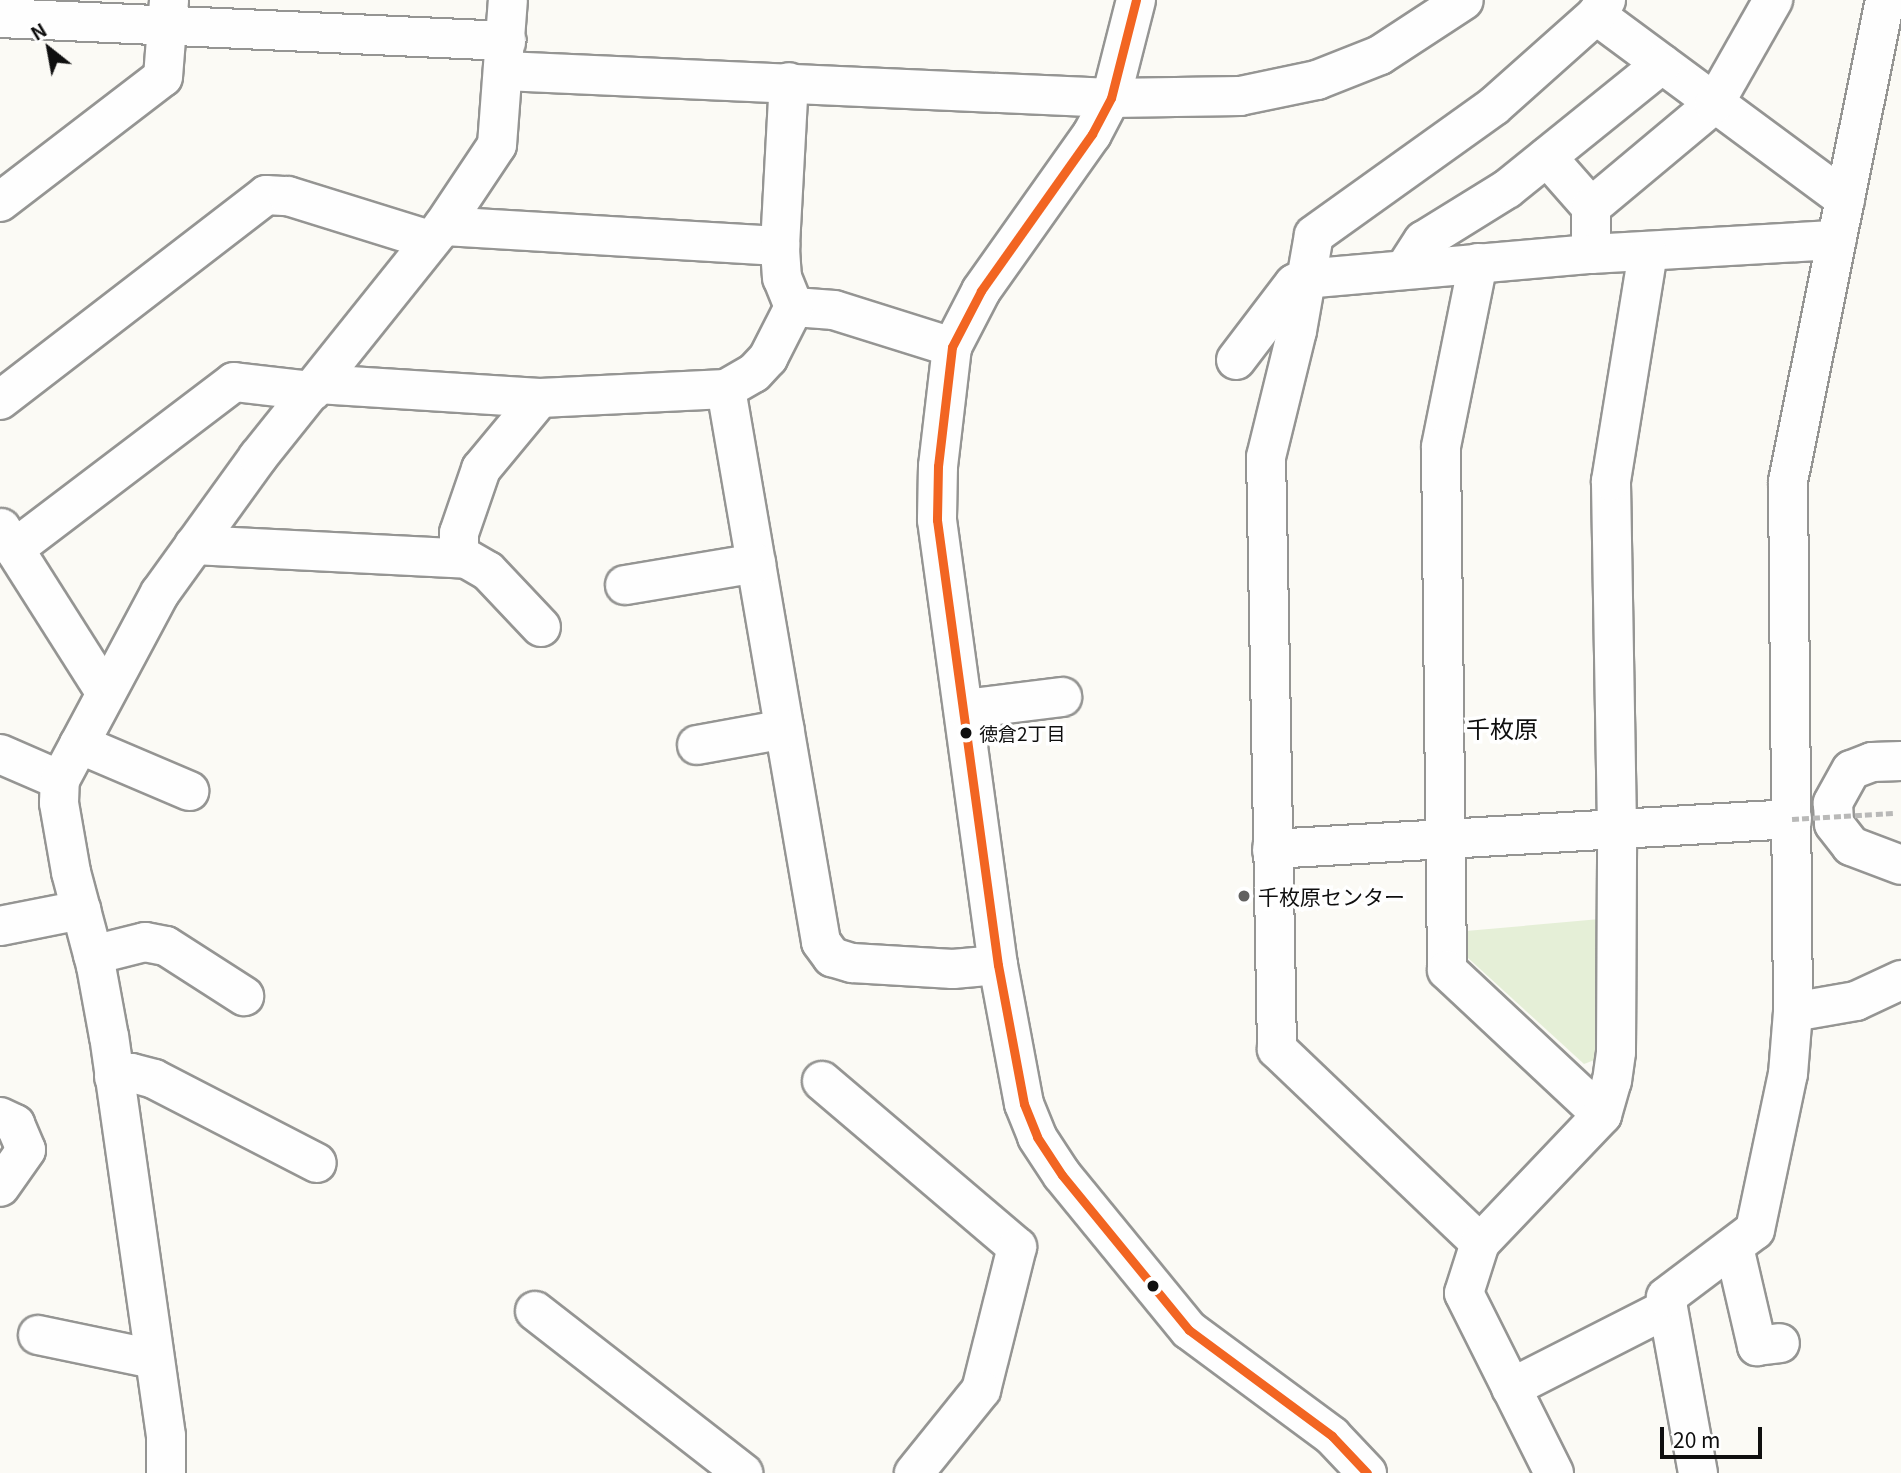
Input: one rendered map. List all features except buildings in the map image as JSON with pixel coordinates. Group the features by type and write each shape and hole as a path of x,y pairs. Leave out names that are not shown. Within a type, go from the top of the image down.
{"street":[{"path":"166,1473 154,1359 114,1077 93,955 59,803 60,780 160,593 194,545 436,233 498,145 508,0"},
{"path":"1136,0 1111,98 1092,134 981,291 952,348 938,466 937,520 998,965 1024,1104 1037,1137 1062,1175 1189,1330 1332,1436 1367,1473"},
{"path":"0,19 168,14 338,16 505,56 789,82 1111,98 1240,96 1317,80 1380,55 1464,0"},
{"path":"1591,206 1714,104 1773,0"},
{"path":"1699,1473 1667,1297 1755,1230 1761,1217 1788,1074 1793,1012 1788,481 1885,0"},
{"path":"1480,1243 1277,1049 1266,457 1297,331 1304,279 1314,235 1322,225 1494,106 1601,8 1662,64 1845,199"},
{"path":"0,202 163,77 168,14"},
{"path":"1404,270 1423,241 1507,189 1662,64"},
{"path":"106,692 7,538 234,382 540,398 726,388 754,373 768,358 793,307 782,278 780,246 789,82"},
{"path":"1547,157 1591,206 1591,254"},
{"path":"0,400 266,195 288,197 436,233 780,246"},
{"path":"1236,360 1294,284 1304,279 1591,254 1648,253 1837,240"},
{"path":"1554,1473 1464,1293 1480,1243 1602,1115 1616,1052 1617,827 1611,481 1648,253"},
{"path":"1478,263 1441,447 1442,836 1447,970 1602,1115"},
{"path":"793,307 834,310 952,348"},
{"path":"726,388 821,942 832,957 852,963 953,969 998,965"},
{"path":"459,558 459,533 481,469 540,398"},
{"path":"194,545 459,558 488,572 541,627"},
{"path":"625,586 756,563"},
{"path":"965,709 1062,696"},
{"path":"697,745 785,729"},
{"path":"79,744 189,791"},
{"path":"0,754 60,780"},
{"path":"1901,761 1872,762 1851,770 1833,803 1834,824 1851,846 1901,865"},
{"path":"1272,849 1442,836 1792,819"},
{"path":"0,926 81,910"},
{"path":"93,955 145,942 166,946 244,996"},
{"path":"1793,1012 1856,1001 1901,980"},
{"path":"114,1077 132,1073 154,1079 317,1163"},
{"path":"822,1081 1017,1247 981,1390 914,1473"},
{"path":"0,1117 15,1124 26,1150 0,1187"},
{"path":"1734,1247 1757,1346 1780,1343"},
{"path":"1511,1388 1668,1308"},
{"path":"535,1311 743,1473"},
{"path":"38,1335 154,1359"}],"path":[{"path":"1792,819 1893,813"}],"green space":[{"path":"1600,919 1597,1059 1584,1064 1467,957 1466,931"}],"transit line":[{"path":"1136,0 1111,98 1092,134 981,291 952,347 938,466 937,520 998,965 1024,1104 1037,1137 1062,1175 1189,1330 1332,1436 1367,1473"}],"place":[{"name":"徳倉2丁目","path":"966,733"},
{"name":"千枚原センター","path":"1244,896"}],"district":[{"name":"千枚原","path":"1502,728"}]}
